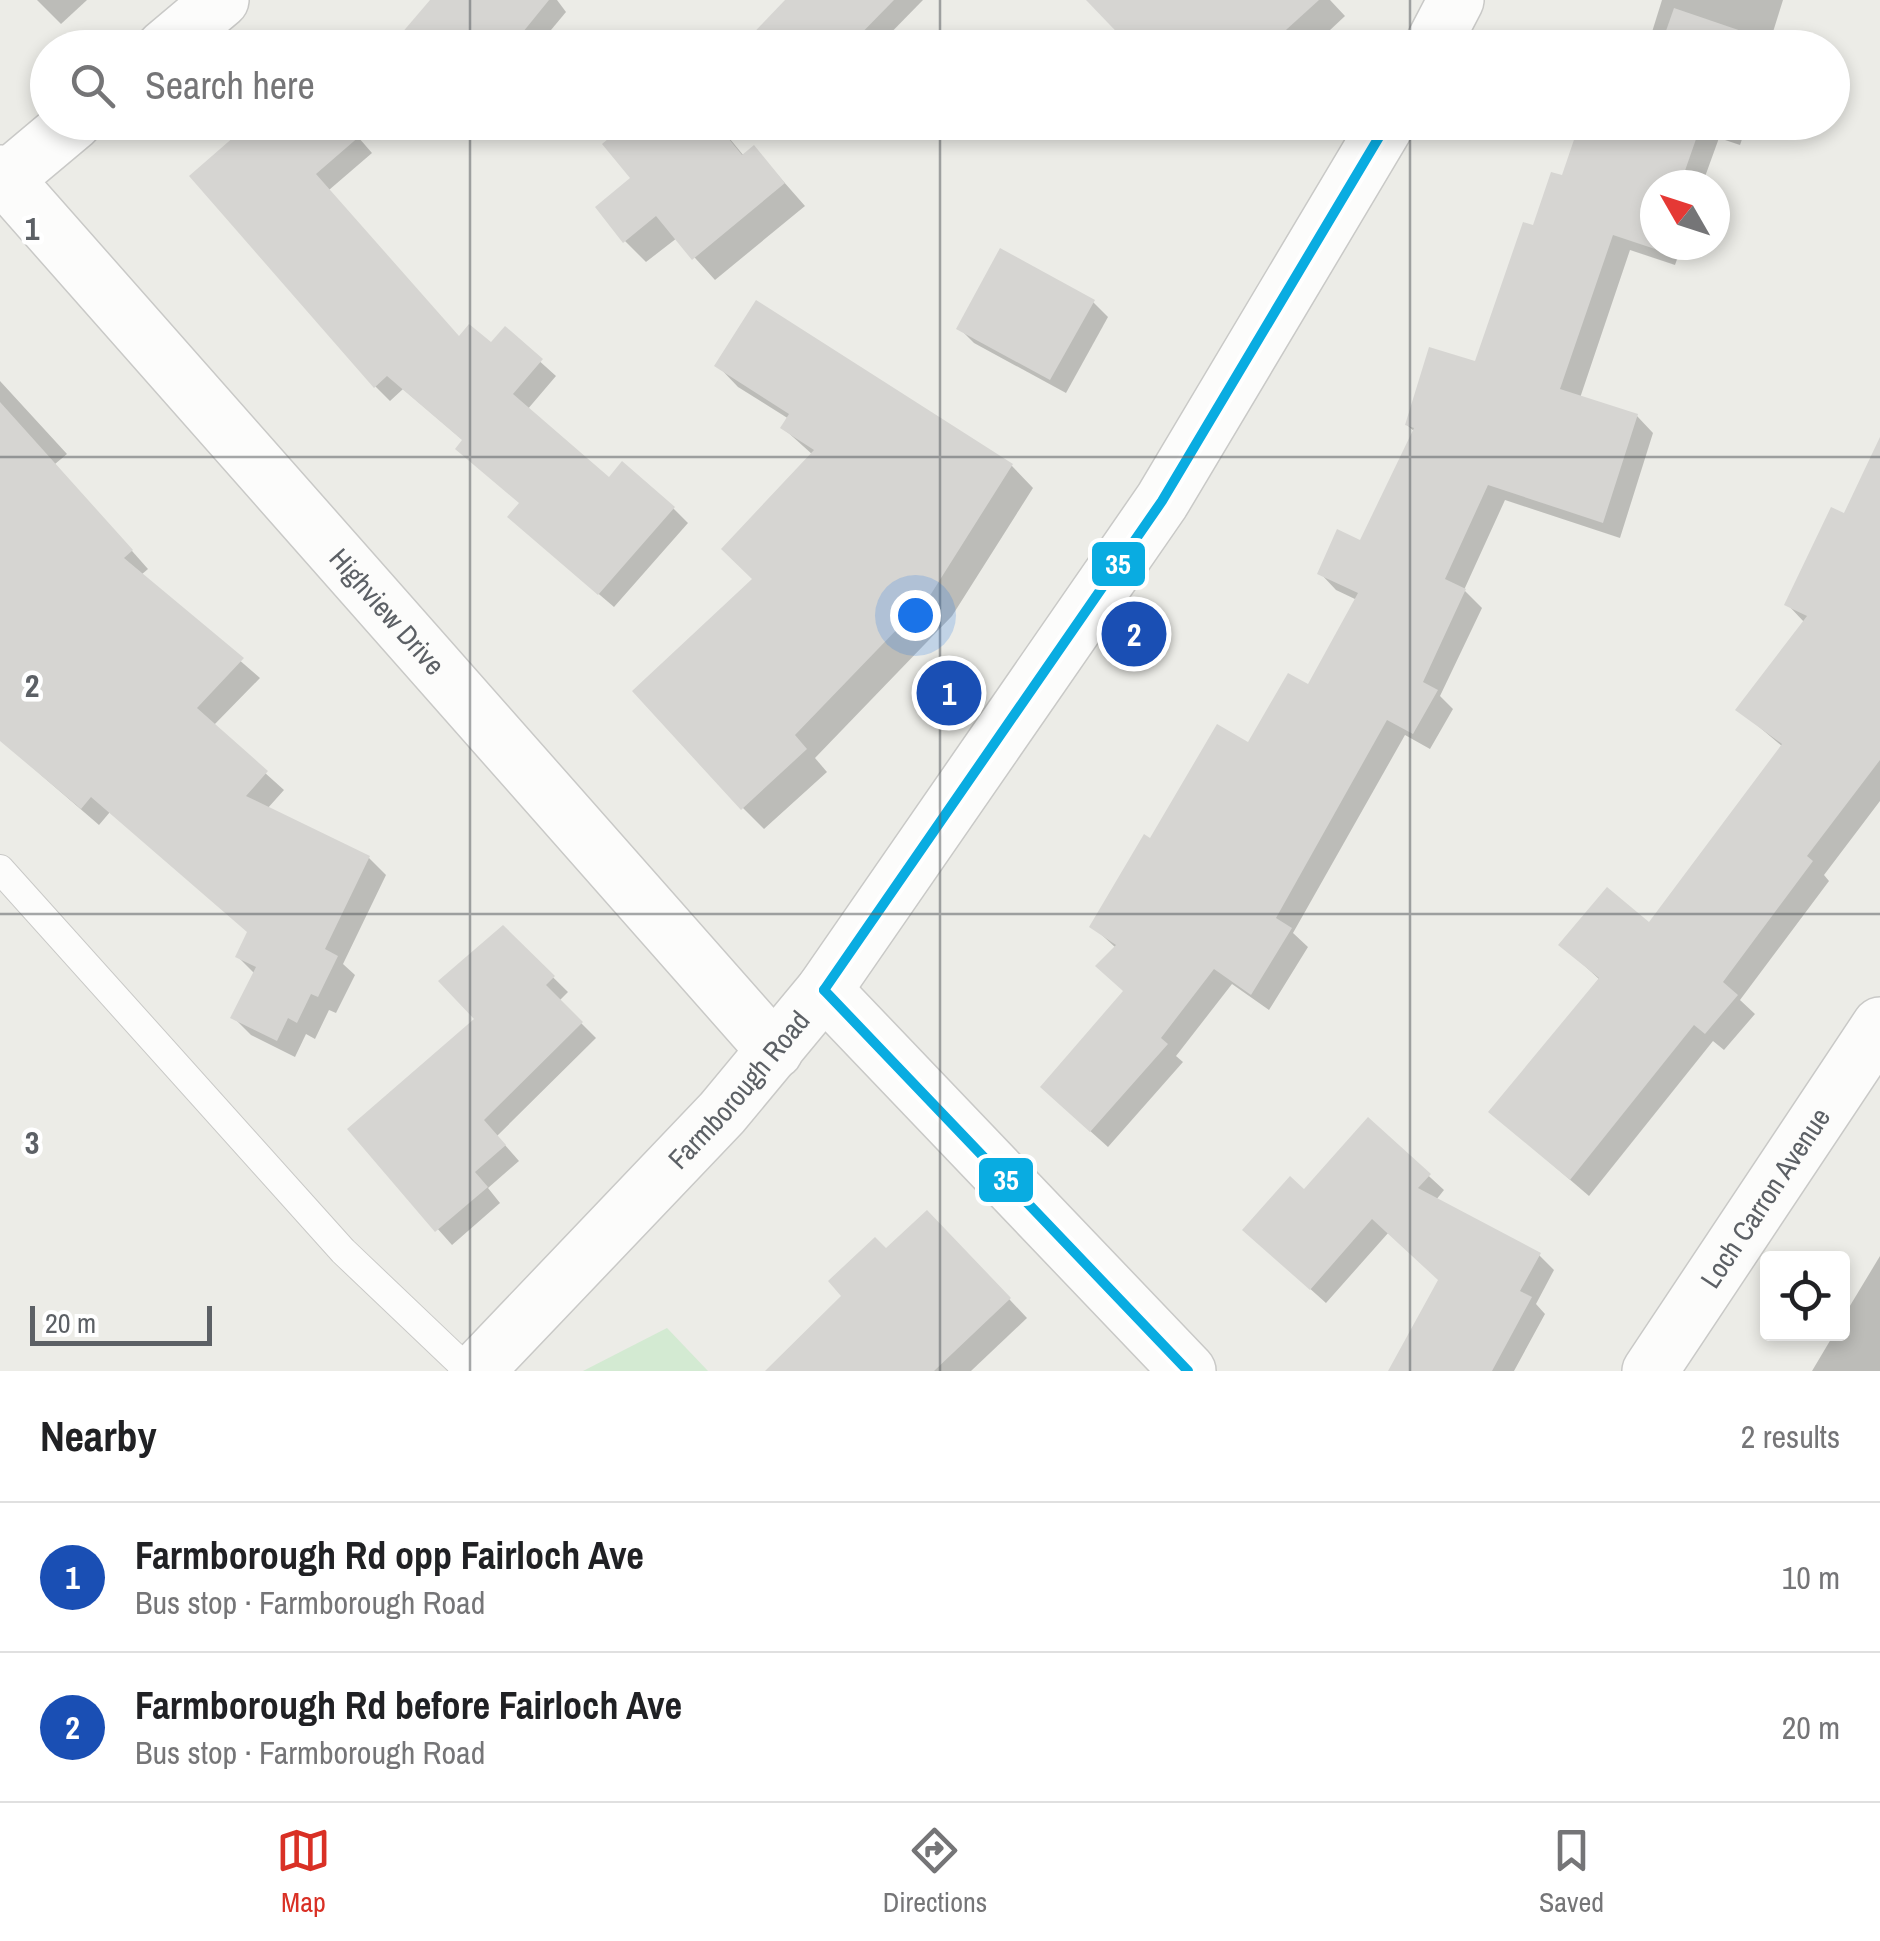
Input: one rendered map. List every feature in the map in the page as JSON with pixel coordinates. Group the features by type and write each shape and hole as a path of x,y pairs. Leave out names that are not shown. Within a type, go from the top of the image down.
{"street":[{"path":"185,30 221,0"},
{"path":"1440,30 1456,0"},
{"path":"3,176 50,140"},
{"name":"Farmborough Road","path":"473,1371 722,1113 824,990 1162,501 1377,140"},
{"name":"Highview Drive","path":"3,176 775,1051"},
{"path":"824,990 1188,1371"},
{"name":"Loch Carron Avenue","path":"1650,1371 1880,1025"}],"lane":[{"path":"0,869 343,1251 473,1371"}],"green space":[{"path":"667,1328 708,1371 583,1371"}],"building":[{"path":"430,0 549,0 525,30 404,30"},
{"path":"785,0 894,0 865,30 756,30"},
{"path":"1086,0 1319,0 1286,30 1115,30"},
{"path":"1674,8 1738,30 1666,30"},
{"path":"230,140 355,140 316,174 459,336 469,324 491,342 505,326 543,359 513,394 609,477 622,461 675,507 598,595 507,517 519,503 455,449 462,440 387,376 374,388 189,176"},
{"path":"607,140 730,140 742,155 754,145 785,183 692,260 656,216 623,243 595,207 630,178 602,144"},
{"path":"1574,140 1696,140 1685,170 1640,170 1640,244 1613,235 1560,389 1638,414 1603,523 1488,485 1445,579 1466,589 1423,682 1438,690 1413,734 1387,720 1276,918 1292,928 1251,995 1214,969 1161,1038 1168,1044 1090,1132 1040,1087 1123,991 1095,966 1116,945 1089,927 1144,834 1150,838 1217,724 1248,742 1288,673 1308,684 1358,593 1317,574 1337,529 1360,540 1414,428 1405,425 1429,347 1475,361 1523,222 1533,225 1551,172 1562,175"},
{"path":"1000,248 1095,300 1050,380 956,329"},
{"path":"756,300 1013,464 931,594 795,735 807,749 741,810 632,691 752,579 721,549 814,450 780,428 789,414 714,366"},
{"path":"0,402 133,550 124,558 244,658 197,708 268,771 246,796 370,856 325,949 338,956 318,997 311,994 297,1023 288,1018 277,1041 230,1018 256,967 235,957 247,932 91,797 81,809 0,741"},
{"path":"1880,437 1880,760 1807,856 1813,861 1723,982 1738,995 1705,1034 1694,1025 1570,1180 1488,1112 1599,978 1558,945 1607,887 1649,922 1782,744 1735,710 1807,616 1784,605 1831,507 1844,513"},
{"path":"503,925 555,976 546,985 583,1022 484,1120 506,1145 475,1172 488,1187 435,1232 347,1129 474,1019 438,981"},
{"path":"1368,1117 1431,1174 1418,1188 1541,1253 1520,1291 1532,1297 1492,1371 1388,1371 1438,1280 1372,1219 1310,1290 1242,1230 1290,1176 1304,1189"},
{"path":"927,1210 1011,1298 934,1371 765,1371 841,1296 828,1281 875,1237 886,1248"}],"transit line":[{"name":"35","path":"824,990 1162,501 1377,140"},
{"name":"35","path":"824,990 1188,1371"}],"place":[{"name":"Farmborough Rd before Fairloch Ave","path":"1134,634"},
{"name":"Farmborough Rd opp Fairloch Ave","path":"949,693"}]}
